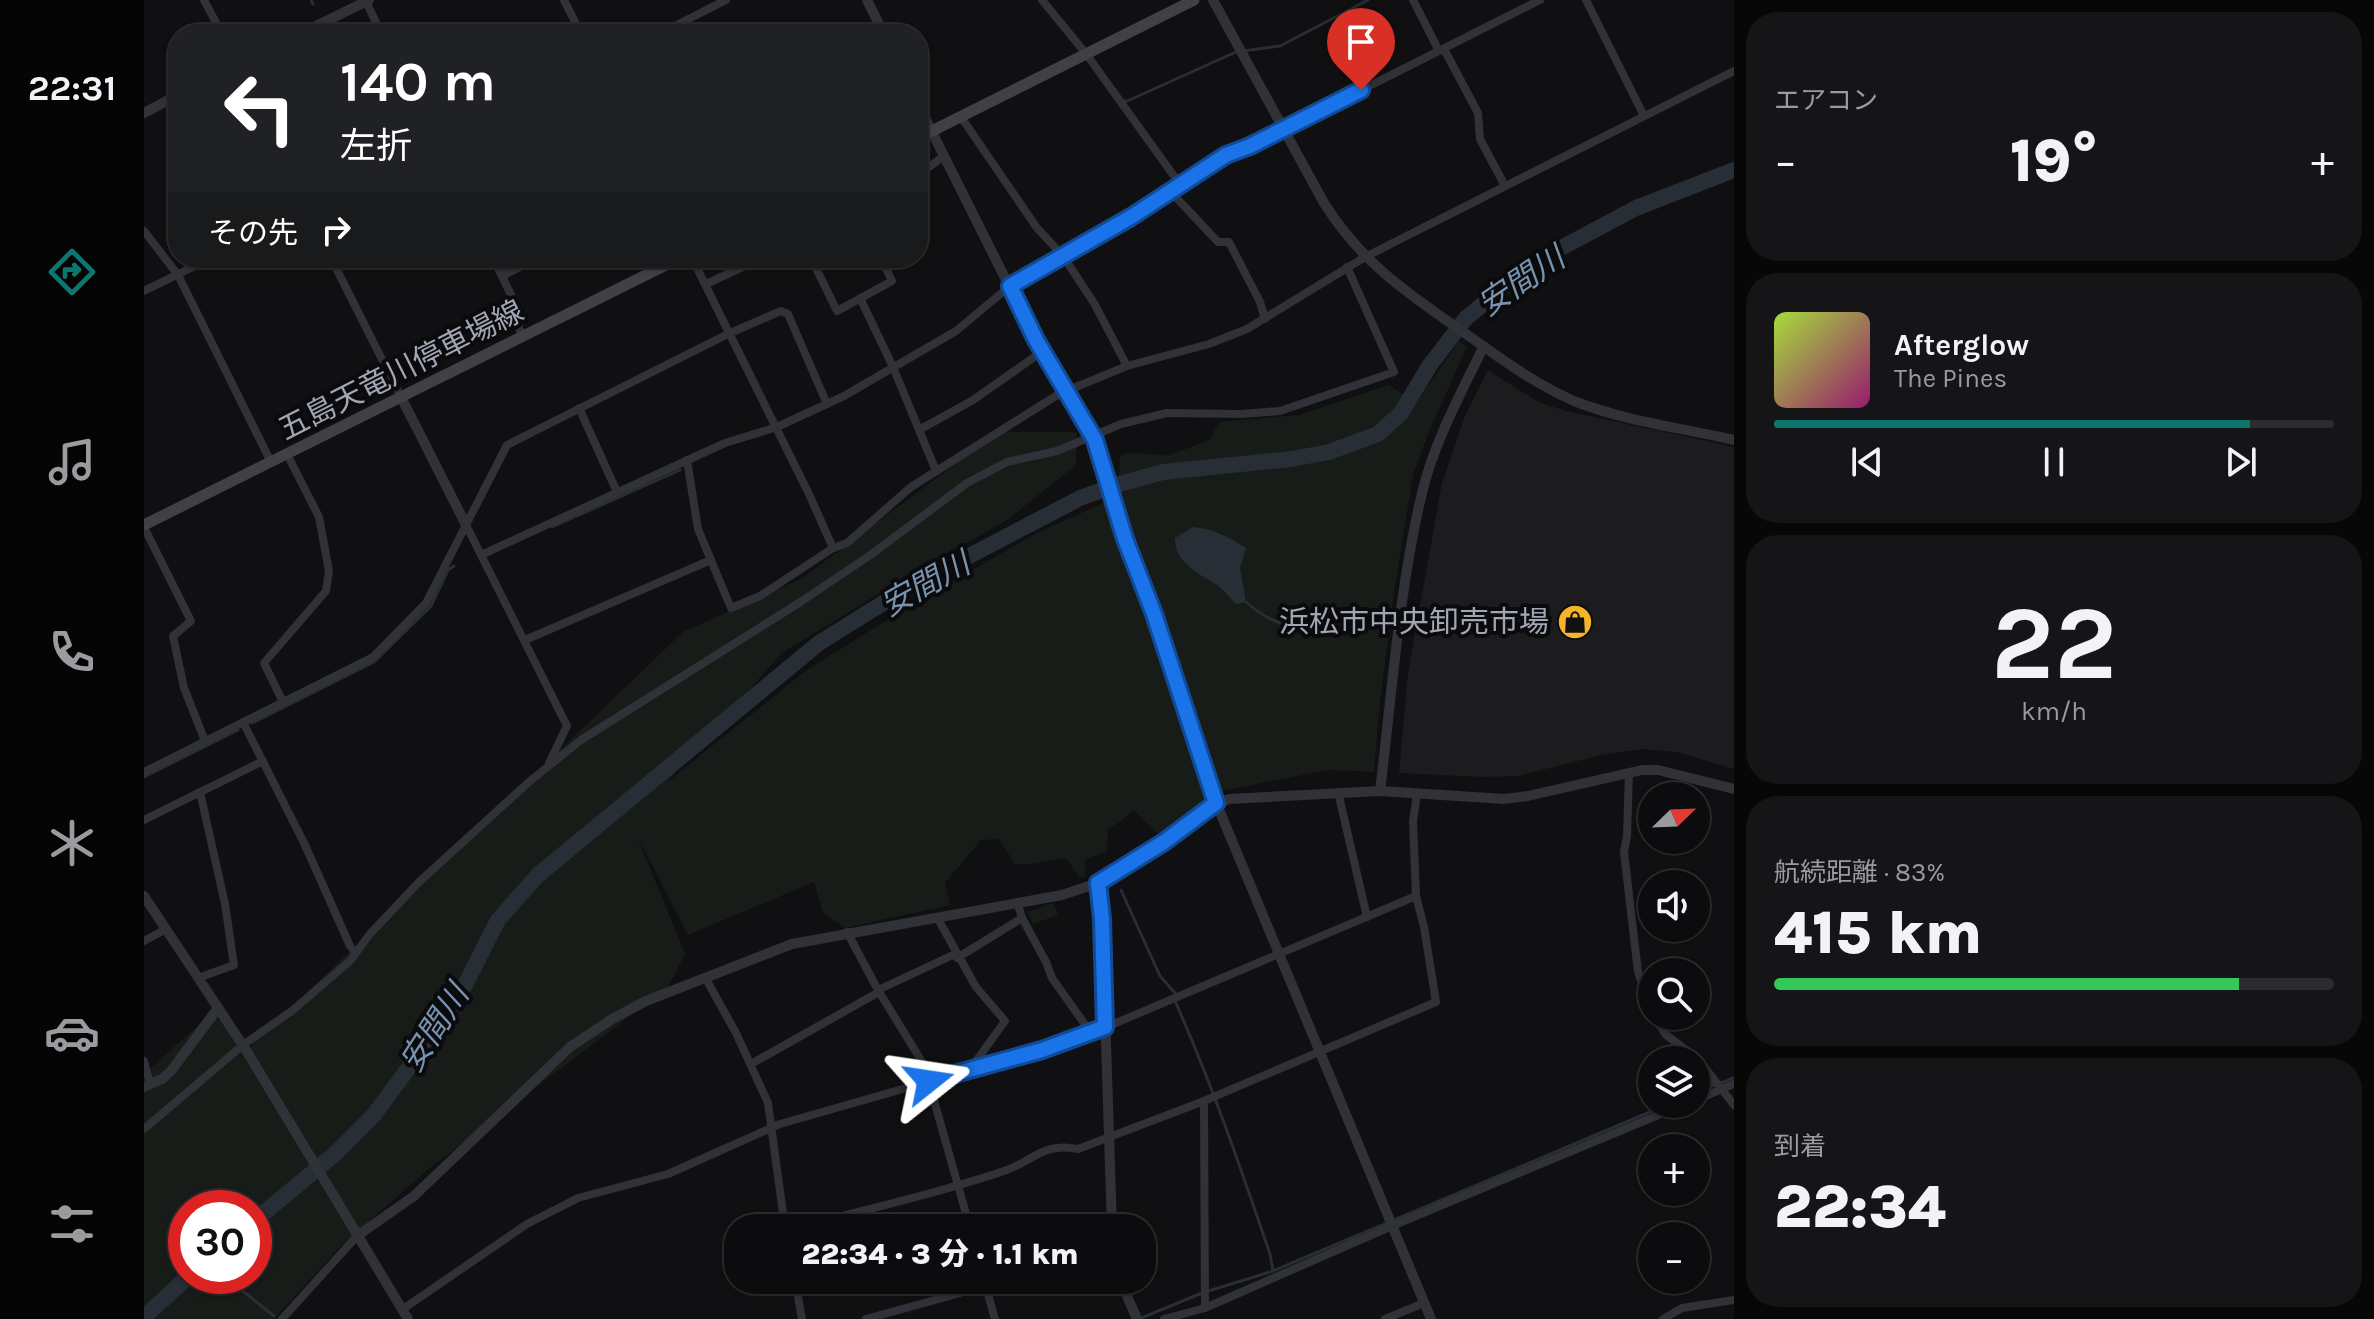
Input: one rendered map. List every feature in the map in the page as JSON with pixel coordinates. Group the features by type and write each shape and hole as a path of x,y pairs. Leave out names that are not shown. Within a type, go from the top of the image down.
{"main road":[{"path":"928,133 1194,0"},
{"name":"五島天竜川停車場線","path":"144,526 660,268"}],"street":[{"path":"204,0 217,24"},
{"path":"564,0 576,24"},
{"path":"679,24 726,0"},
{"path":"867,0 879,24"},
{"path":"1042,0 1087,55 1179,183"},
{"path":"1213,0 1324,203 1338,225 1380,272 1540,383 1577,402 1734,440"},
{"path":"1413,0 1478,113 1480,139 1505,186"},
{"path":"481,555 725,443 777,427 827,404 956,331 1010,286 1131,217 1226,155 1250,146 1540,0"},
{"path":"1586,0 1644,116"},
{"path":"320,24 367,1 377,24"},
{"path":"687,460 698,529 731,608 760,596 833,548 847,543 911,487 1066,391 1127,366 1209,344 1265,319 1365,257 1734,71"},
{"path":"144,113 168,100"},
{"path":"961,117 1037,228 1063,256 1094,303 1127,366"},
{"path":"928,126 1043,351 1094,437 1125,539 1154,614 1216,803 1431,1319"},
{"path":"928,168 944,156"},
{"path":"1169,190 1218,242 1229,242 1260,302 1265,319"},
{"path":"144,231 168,262"},
{"path":"144,1129 243,1045 293,1010 351,960 369,935 419,882 581,740 703,661 761,628 869,556 967,483 1007,462 1057,451 1121,424 1167,413 1280,411 1394,372 1347,267"},
{"path":"173,268 271,462"},
{"path":"144,291 192,268"},
{"path":"336,268 567,726 547,767"},
{"path":"498,268 514,301 519,329 524,336"},
{"path":"502,276 518,268"},
{"path":"697,268 833,548"},
{"path":"706,284 740,268"},
{"path":"816,268 837,311 892,281 886,268"},
{"path":"860,298 893,367 936,471"},
{"path":"144,772 373,657 426,603 507,445 730,333 781,311 788,314 827,404"},
{"path":"1380,791 1404,598 1422,491 1454,407 1484,346"},
{"path":"919,430 973,400 1043,351"},
{"path":"579,408 617,492"},
{"path":"283,702 264,663 326,591 329,571 319,517 287,454"},
{"path":"144,526 191,621 173,636 184,688 205,741"},
{"path":"525,640 711,560"},
{"path":"243,722 356,953"},
{"path":"144,820 263,761"},
{"path":"282,1319 357,1236 414,1196 570,1047 635,1007 792,944 1062,895 1098,883 1164,842 1216,803 1229,799 1380,791 1504,799 1629,773 1658,770 1734,789"},
{"path":"1629,773 1624,852 1638,972"},
{"path":"198,978 234,965 225,904 200,792"},
{"path":"1338,792 1367,917"},
{"path":"848,1214 1007,1170 1045,1149 1062,1146 1078,1149 1211,1098 1436,1002 1416,896 1413,821 1417,794"},
{"path":"1098,883 1102,919 1112,1214"},
{"path":"144,896 243,1045 406,1314 527,1224 558,1206 668,1174 772,1127 1091,1033 1416,896"},
{"path":"1017,902 1052,978 1091,1033"},
{"path":"751,1064 878,991 956,956 1022,918"},
{"path":"938,919 956,956 989,1005 1005,1021 976,1061 978,1068"},
{"path":"144,941 166,929"},
{"path":"847,932 878,991 924,1065 966,1214"},
{"path":"706,979 768,1103 783,1214"},
{"path":"144,1061 147,1086 171,1071 218,1008"},
{"path":"1663,1030 1698,1059 1734,1105"},
{"path":"1710,1094 1734,1084"},
{"path":"1205,1308 1211,1098"},
{"path":"1164,1319 1205,1308 1651,1118"},
{"path":"798,1294 802,1319"},
{"path":"866,1319 949,1294"},
{"path":"988,1294 995,1319"},
{"path":"1126,1294 1137,1319"},
{"path":"1663,1319 1682,1308 1734,1300"},
{"path":"1385,1319 1424,1303"}],"shaded area":[{"path":"1459,341 1467,347 1413,474 1395,587 1374,772 1328,770 1206,794 1210,800 1160,836 1134,811 1108,830 1107,851 1085,860 1085,877 1079,877 1066,858 1015,864 999,839 981,840 945,883 950,905 845,928 823,913 814,882 688,935 637,836 685,954 668,987 431,1167 343,1244 274,1319 144,1319 144,1074 218,1008 247,1050 683,632 801,579 998,432 1077,432 1076,465 1007,520 782,653 666,783 804,672 903,610 1035,534 1110,500 1119,477 1120,456 1126,453 1169,455 1210,440 1219,422 1299,415 1389,385 1416,403"},
{"name":"浜松市中央卸売市場","path":"1488,370 1538,402 1566,411 1734,447 1734,769 1677,752 1642,749 1601,755 1517,776 1399,773 1408,673 1442,483 1465,416"},
{"path":"1193,527 1221,534 1246,548 1240,568 1246,602 1236,604 1220,587 1183,561 1175,538"},
{"path":"1053,903 1058,915 1033,924 1028,912"}],"waterway":[{"path":"311,0 313,4"},
{"path":"1243,51 1280,46 1368,0"},
{"path":"1124,100 1236,52"},
{"name":"安間川","path":"272,1206 335,1154 373,1116 439,1027 498,920 538,875 819,643 904,590 1080,498 1163,472 1292,459 1329,452 1378,434 1401,413 1430,365 1466,318 1508,284 1561,248 1636,208 1734,170"},
{"path":"552,527 680,470"},
{"path":"252,723 374,662 431,606 448,570 454,566"},
{"path":"1246,602 1286,625 1303,624 1329,612 1334,616"},
{"path":"144,777 238,730"},
{"path":"1121,890 1160,976 1175,993 1175,1001 1237,1158 1273,1271"},
{"path":"1710,1087 1734,1078"},
{"path":"1139,1319 1202,1293 1273,1271 1638,1117"},
{"name":"安間川","path":"144,1317 169,1294"},
{"path":"246,1294 274,1316"}],"place":[{"name":"浜松市中央卸売市場","path":"1575,622"}],"route":[{"path":"929,1081 1078,1039 1105,1027 1098,883 1164,842 1216,803 1154,614 1125,539 1093,434 1036,340 1010,286 1131,217 1226,155 1361,90"}]}
